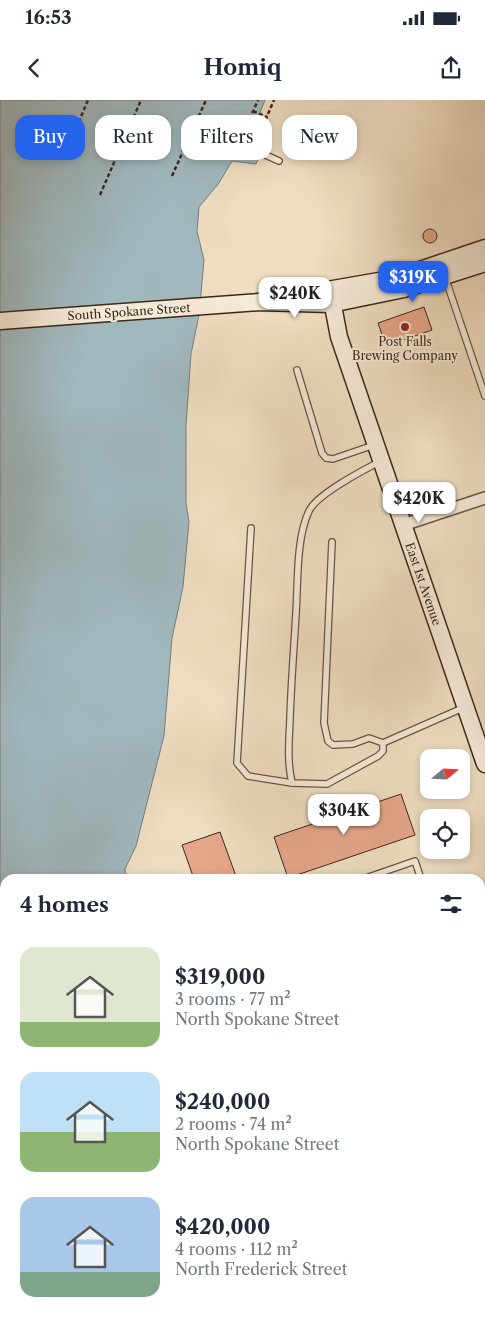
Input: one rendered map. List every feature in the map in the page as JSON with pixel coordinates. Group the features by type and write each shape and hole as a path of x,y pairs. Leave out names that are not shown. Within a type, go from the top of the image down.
{"main road":[{"path":"330,297 396,278 485,248"},
{"path":"330,297 396,292 485,263"},
{"name":"South Spokane Street","path":"0,321 330,297"},
{"name":"East 1st Avenue","path":"330,297 339,337 403,525 466,707 482,742 485,764"}],"street":[{"path":"403,525 485,498"}],"lane":[{"path":"272,158 278,161"},
{"path":"445,277 485,396"},
{"path":"297,370 322,453 326,458 333,459 376,444"},
{"path":"292,783 288,767 290,704 301,550 305,524 309,510 319,500 344,481 381,460"},
{"path":"251,528 238,763 248,776 292,783 327,784 378,756 383,751 383,743"},
{"path":"332,542 324,688 325,733 328,741 333,745 353,744 369,738 383,743 466,707"},
{"path":"377,874 415,860 419,874"}],"path":[{"path":"82,115 88,100"},
{"path":"100,195 141,100"},
{"path":"172,176 206,100"},
{"path":"251,115 258,100"},
{"path":"267,115 274,100"},
{"path":"253,111 264,115"}],"water":[{"path":"0,100 265,100 259,115 181,115 181,160 258,160 256,164 232,161 219,183 199,207 197,231 204,260 199,315 191,354 186,426 186,503 189,522 183,587 172,638 164,736 136,846 125,869 126,874 0,874"}],"building":[{"path":"430,229 435,231 437,236 435,241 430,243 425,241 423,236 425,231"},
{"name":"Post Falls Brewing Company","path":"424,307 432,330 386,346 378,323"},
{"path":"401,794 415,835 300,874 287,874 274,837"},
{"path":"220,832 235,874 192,874 182,845"}],"place":[{"name":"Post Falls Brewing Company","path":"405,327"}]}
